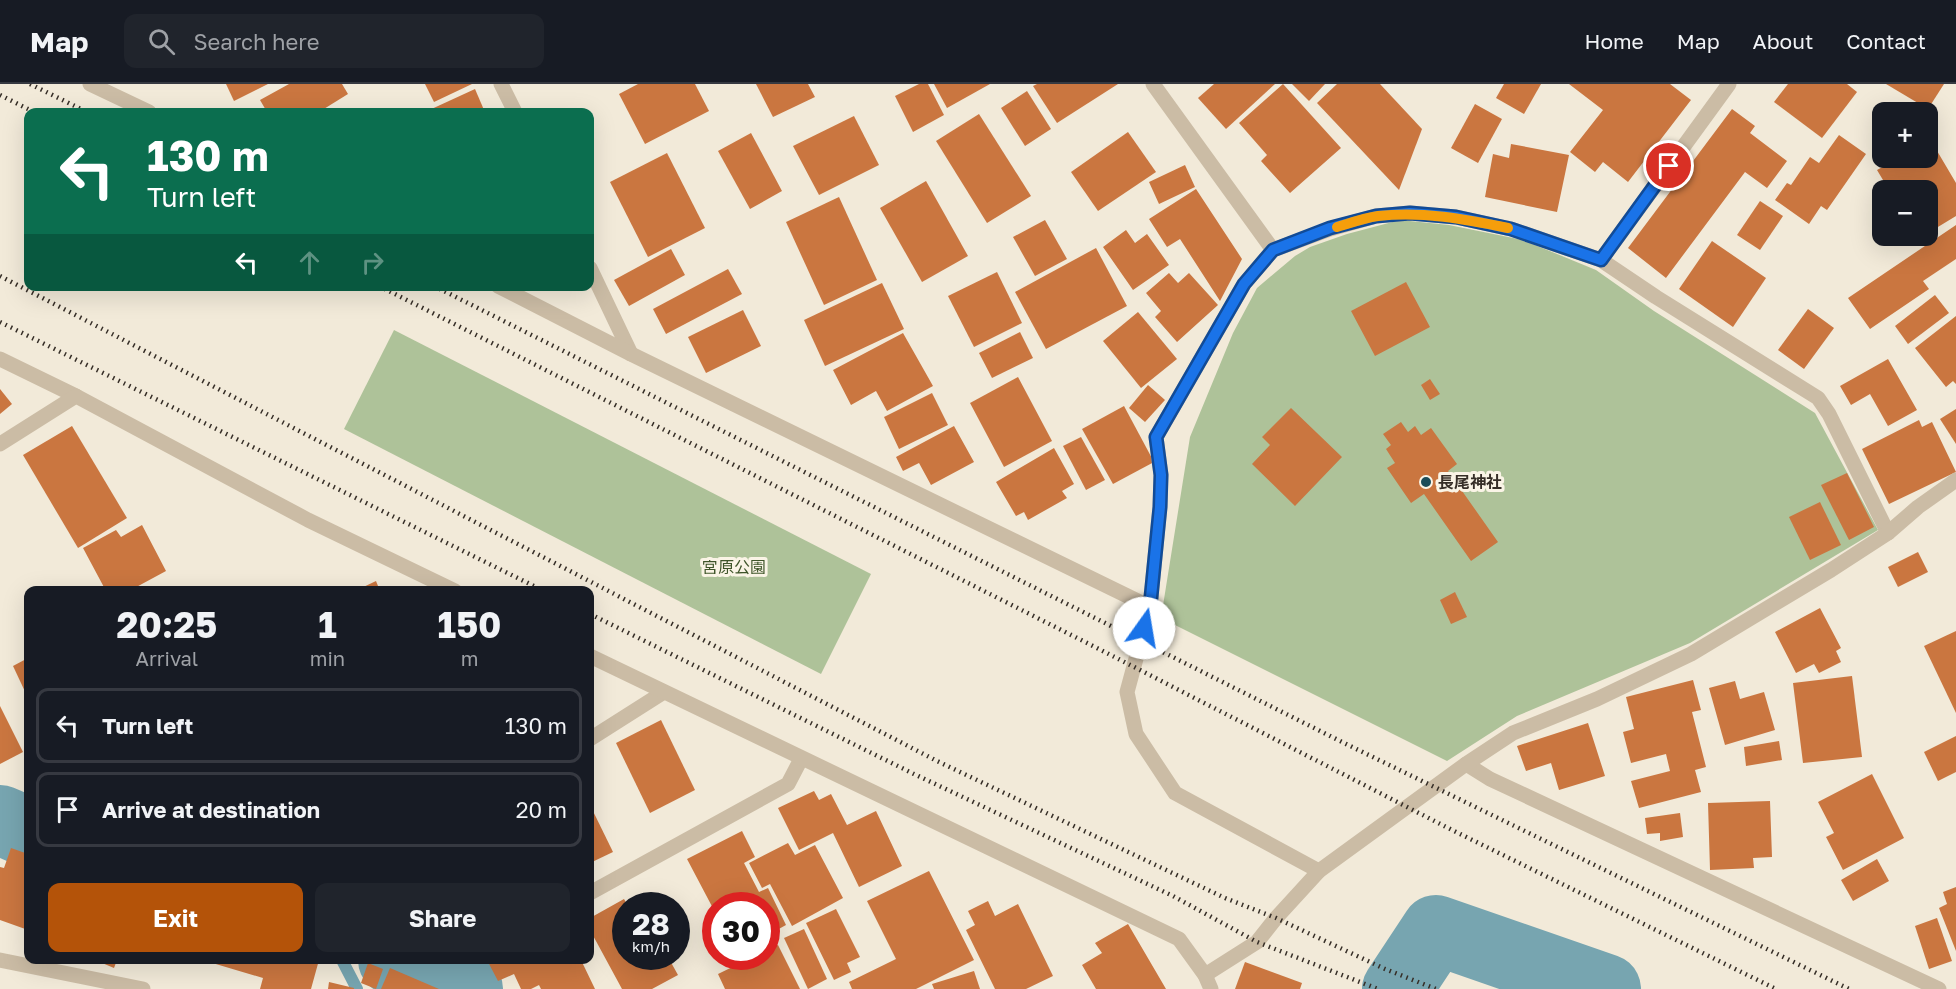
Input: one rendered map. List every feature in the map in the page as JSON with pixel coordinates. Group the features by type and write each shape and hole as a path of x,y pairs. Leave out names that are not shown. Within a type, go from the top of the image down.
{"street":[{"path":"90,84 140,108"},
{"path":"501,84 513,108"},
{"path":"1153,84 1273,250"},
{"path":"1601,260 1729,84"},
{"path":"1319,871 1175,794 1136,734 1127,692 1150,607 1160,507 1161,475 1156,437 1244,284 1273,250 1330,228 1376,216 1410,213 1456,217 1511,229 1601,260 1818,398 1829,414 1888,534"},
{"path":"594,276 631,354"},
{"path":"508,291 631,354 1150,607"},
{"path":"0,360 76,396 308,520 445,586"},
{"path":"0,444 76,396"},
{"path":"594,658 1179,939 1208,982 1257,942 1319,871 1466,764 1513,733 1597,699 1691,654 1888,534 1918,507 1956,480"},
{"path":"594,736 664,692"},
{"path":"594,891 788,784 801,759"},
{"path":"1466,764 1490,779 1940,989"},
{"path":"0,960 101,985 142,989"}],"green space":[{"path":"1400,220 1449,225 1523,240 1596,270 1654,311 1815,413 1878,530 1690,643 1517,716 1447,761 1161,618 1190,437 1233,333 1257,288 1295,256 1310,247 1347,234"},
{"name":"宮原公園","path":"394,330 871,574 821,674 344,429"}],"building":[{"path":"226,84 268,84 234,101"},
{"path":"289,84 342,84 348,94 325,108 265,108 260,100"},
{"path":"425,84 472,84 434,102"},
{"path":"638,84 695,84 709,111 645,144 619,94"},
{"path":"756,84 808,84 815,97 773,117"},
{"path":"919,84 928,84 944,115 913,132 895,96"},
{"path":"934,84 990,84 947,108"},
{"path":"1037,84 1118,84 1057,123 1033,86"},
{"path":"1214,84 1275,84 1226,129 1198,98"},
{"path":"1283,84 1341,148 1290,193 1261,161 1267,155 1239,123"},
{"path":"1292,84 1325,84 1309,101"},
{"path":"1337,84 1380,84 1422,129 1399,190 1317,103"},
{"path":"1504,84 1541,84 1524,114 1496,98"},
{"path":"1569,84 1670,84 1691,100 1628,182 1603,162 1595,172 1570,152 1603,110"},
{"path":"1788,84 1847,84 1857,92 1822,138 1774,102"},
{"path":"1886,84 1944,84 1932,102 1916,102"},
{"path":"475,89 483,108 434,108"},
{"path":"1027,91 1051,129 1025,146 1001,108"},
{"path":"1475,104 1502,119 1478,163 1451,148"},
{"path":"1732,109 1755,126 1750,133 1787,161 1767,188 1745,172 1666,278 1628,248"},
{"path":"979,114 1031,196 987,223 936,141"},
{"path":"854,116 879,165 819,195 793,146"},
{"path":"1128,132 1156,172 1098,211 1071,172"},
{"path":"751,133 782,191 750,209 718,151"},
{"path":"1839,135 1866,154 1827,210 1821,206 1809,224 1775,200 1787,183 1791,185 1810,157 1819,163"},
{"path":"1511,144 1569,155 1557,212 1485,197 1493,154 1509,158"},
{"path":"667,153 705,228 648,257 610,182"},
{"path":"1938,153 1956,183 1956,216 1938,227 1938,180 1883,180 1877,170 1881,168 1938,168"},
{"path":"1185,165 1195,187 1159,204 1149,182"},
{"path":"926,181 968,256 922,282 880,208"},
{"path":"1196,189 1242,259 1220,301 1180,239 1167,247 1149,219"},
{"path":"839,197 877,280 824,305 786,222"},
{"path":"1760,201 1783,216 1760,250 1737,235"},
{"path":"1045,220 1067,259 1035,276 1013,237"},
{"path":"1956,225 1956,259 1923,281 1929,289 1870,329 1848,298 1925,246 1938,246 1938,237"},
{"path":"1126,230 1135,243 1147,234 1169,265 1133,290 1103,247"},
{"path":"1712,241 1766,278 1733,327 1679,289"},
{"path":"1096,248 1127,306 1046,349 1015,292"},
{"path":"671,249 685,275 629,306 614,280"},
{"path":"728,269 742,294 666,334 653,309"},
{"path":"997,272 1022,323 974,347 948,296"},
{"path":"1169,273 1178,283 1189,273 1218,305 1177,342 1155,317 1161,311 1146,293"},
{"path":"1406,282 1430,327 1375,356 1351,311"},
{"path":"882,283 904,329 825,366 804,320"},
{"path":"1935,295 1949,313 1908,344 1895,326"},
{"path":"1808,309 1834,328 1804,369 1778,350"},
{"path":"743,310 761,346 706,373 688,337"},
{"path":"1138,312 1177,359 1141,388 1103,341"},
{"path":"1956,316 1956,384 1953,381 1946,387 1915,348"},
{"path":"1020,332 1033,358 992,378 979,353"},
{"path":"903,333 933,386 887,411 876,391 851,405 833,370"},
{"path":"1888,359 1917,410 1888,426 1870,394 1851,405 1840,386"},
{"path":"1018,377 1052,441 1004,467 970,403"},
{"path":"1430,379 1440,394 1430,400 1421,385"},
{"path":"1148,385 1165,400 1145,422 1129,408"},
{"path":"0,389 12,404 0,414"},
{"path":"932,393 948,425 899,449 884,417"},
{"path":"1124,406 1154,462 1113,484 1082,429"},
{"path":"1291,408 1342,457 1295,506 1252,464 1270,445 1262,437"},
{"path":"1956,409 1956,444 1940,419"},
{"path":"1919,420 1922,427 1932,422 1956,472 1889,504 1862,449"},
{"name":"長尾神社","path":"1401,422 1408,432 1415,426 1421,435 1431,428 1457,464 1448,471 1498,542 1471,561 1424,494 1411,503 1387,468 1395,463 1386,449 1391,445 1383,434"},
{"path":"72,426 127,518 78,548 23,455"},
{"path":"954,426 974,462 931,485 919,463 903,471 896,457"},
{"path":"1081,437 1105,480 1086,490 1063,446"},
{"path":"1054,448 1074,484 1062,491 1067,498 1028,520 1024,512 1016,516 996,482"},
{"path":"1847,473 1874,527 1849,540 1821,485"},
{"path":"1820,502 1841,545 1810,560 1789,517"},
{"path":"142,525 166,571 138,586 103,586 83,548 116,530 121,537"},
{"path":"1918,552 1928,572 1898,587 1888,567"},
{"path":"376,581 378,586 366,586"},
{"path":"1455,592 1467,617 1451,624 1440,600"},
{"path":"1820,608 1841,648 1836,651 1841,662 1819,673 1814,664 1796,673 1775,632"},
{"path":"1956,631 1956,713 1924,646"},
{"path":"24,660 24,689 13,666"},
{"path":"1852,676 1862,757 1803,763 1793,683"},
{"path":"1693,680 1701,710 1692,712 1706,767 1695,770 1701,792 1639,808 1631,781 1670,771 1666,754 1631,763 1623,732 1634,729 1626,697"},
{"path":"1735,681 1740,699 1764,692 1775,730 1725,745 1709,688"},
{"path":"0,706 23,752 0,764"},
{"path":"661,720 695,790 650,813 616,743"},
{"path":"1588,723 1605,776 1559,790 1551,763 1526,771 1517,746"},
{"path":"1956,736 1956,772 1938,781 1924,752"},
{"path":"1779,741 1782,760 1746,766 1744,747"},
{"path":"1872,774 1904,838 1843,870 1826,837 1834,833 1818,802"},
{"path":"814,791 819,800 831,794 847,825 876,811 902,866 859,887 833,833 799,850 778,808"},
{"path":"1770,801 1772,857 1753,858 1754,868 1710,870 1708,803"},
{"path":"594,813 613,852 594,861"},
{"path":"1680,813 1683,837 1660,841 1660,833 1647,834 1645,818"},
{"path":"742,831 755,857 744,863 759,892 704,892 687,859"},
{"path":"788,843 795,855 815,845 843,898 792,926 780,903 780,892 774,892 770,884 762,888 749,863"},
{"path":"11,848 24,853 24,929 0,920 0,867 4,868"},
{"path":"1877,859 1889,881 1853,901 1841,880"},
{"path":"929,871 974,960 916,989 852,989 849,982 896,959 867,901"},
{"path":"1956,887 1956,951 1939,908 1947,904 1943,892"},
{"path":"988,901 995,916 1018,904 1053,976 1026,989 995,989 966,930 975,925 968,911"},
{"path":"612,906 612,970 675,970 678,975 652,989 622,989 594,937 594,916"},
{"path":"836,909 860,957 847,963 851,972 834,980 806,923"},
{"path":"780,913 786,925 780,928"},
{"path":"1937,918 1952,961 1929,969 1915,926"},
{"path":"1128,924 1166,989 1096,989 1082,965 1102,953 1095,943"},
{"path":"804,929 827,979 808,989 784,938"},
{"path":"780,949 800,989 725,989 718,974 726,970 780,970"},
{"path":"1245,962 1302,983 1300,989 1235,989"},
{"path":"216,964 318,964 311,989 260,989 263,978"},
{"path":"368,964 383,969 376,989 361,983"},
{"path":"489,964 583,964 595,989 541,989 539,985 531,989 521,989 514,974 498,981"},
{"path":"390,968 439,989 381,989"},
{"path":"974,971 980,989 934,989 932,984"},
{"path":"329,982 354,988 354,989 328,989"}],"waterway":[{"path":"0,820 24,830"},
{"path":"1397,989 1436,930 1606,989"},
{"path":"344,964 357,989"},
{"path":"403,964 468,989"}],"railway":[{"path":"30,84 79,108"},
{"path":"0,95 26,108"},
{"path":"0,276 24,288"},
{"path":"29,291 937,761 1225,898 1276,918 1385,969 1436,989"},
{"path":"389,291 1452,830 1776,989"},
{"path":"444,291 1340,741 1849,989"},
{"path":"0,322 534,586"},
{"path":"594,616 914,774 1173,896 1257,942 1378,989"}],"slow traffic":[{"path":"1337,227 1376,216 1410,213 1456,217 1508,228"}],"place":[{"name":"長尾神社","path":"1426,482"}],"route":[{"path":"1144,628 1150,607 1160,507 1161,475 1156,437 1244,284 1273,250 1330,228 1376,216 1410,213 1456,217 1511,229 1601,260 1669,166"}]}
